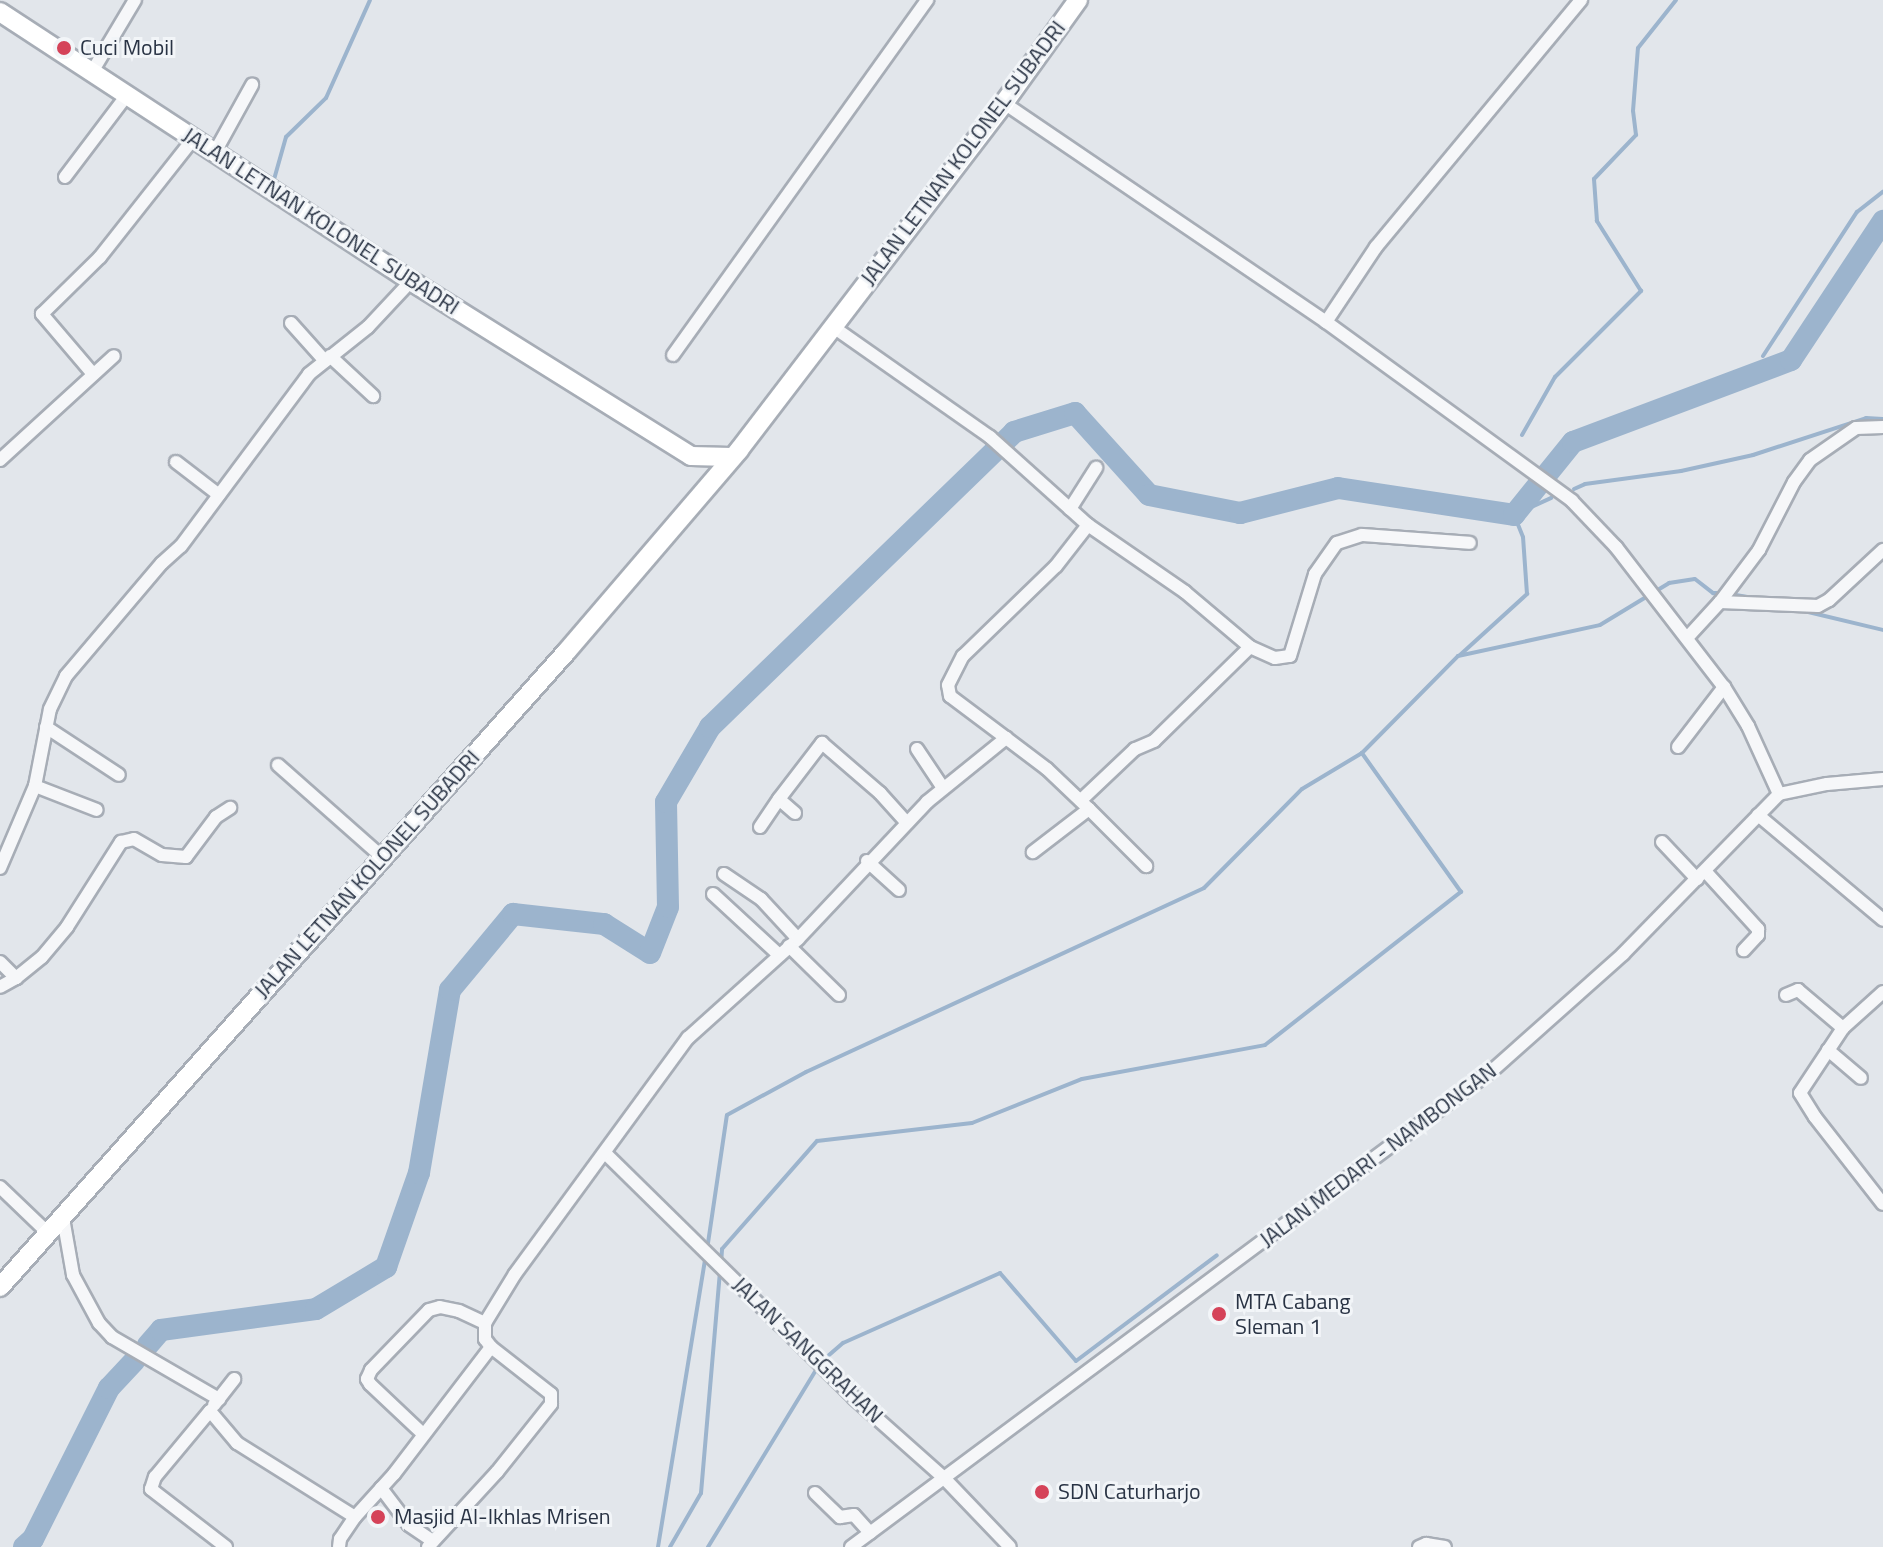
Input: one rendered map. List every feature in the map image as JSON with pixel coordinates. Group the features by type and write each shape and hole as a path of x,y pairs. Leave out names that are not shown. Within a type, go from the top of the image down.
{"main road":[{"name":"JALAN LETNAN KOLONEL SUBADRI","path":"0,1287 567,651 712,480 1004,103 1078,0"},
{"name":"JALAN LETNAN KOLONEL SUBADRI","path":"0,12 411,281 691,456"},
{"path":"691,456 731,457"},
{"path":"691,456 712,480"}],"street":[{"path":"92,72 135,0"},
{"path":"673,355 927,0"},
{"path":"1326,322 1376,247 1581,0"},
{"path":"215,152 252,85"},
{"path":"65,177 127,95"},
{"path":"1004,103 1326,322 1556,488 1616,547 1724,687 1748,726 1779,794 1827,784 1883,779"},
{"path":"93,374 42,314 100,257 194,138"},
{"path":"0,868 35,786 46,727 66,676 162,563 181,546 309,374 368,327 411,281"},
{"path":"291,323 373,396"},
{"path":"832,326 990,437 1088,525 1185,592 1250,647 1280,659 1290,656 1315,574 1324,557 1337,543 1362,535 1470,543"},
{"path":"0,460 114,356"},
{"path":"1687,638 1720,602 1759,550 1794,482 1810,460 1856,428 1883,427"},
{"path":"176,462 219,495"},
{"path":"1070,509 1096,468"},
{"path":"1088,525 1056,566 963,656 948,685 950,696 1006,738 1085,805 1146,866"},
{"path":"1720,602 1818,606 1829,600 1883,550"},
{"path":"1033,852 1085,805 1135,749 1154,741 1250,647"},
{"path":"1678,747 1724,687"},
{"path":"46,727 119,775"},
{"path":"381,1488 409,1525 431,1544 497,1472 551,1404 551,1394 485,1339 485,1323 515,1274 688,1038 789,947 906,822 1006,738"},
{"path":"760,827 822,743 880,793 906,822"},
{"path":"917,749 943,788"},
{"path":"278,765 382,857"},
{"path":"35,786 97,810"},
{"name":"JALAN MEDARI - NAMBONGAN","path":"851,1547 1494,1069 1612,964 1779,794"},
{"path":"779,799 795,813"},
{"path":"0,987 42,957 67,927 121,842 134,839 162,855 186,857 216,817 230,808"},
{"path":"1758,815 1883,920"},
{"path":"1662,842 1758,929 1758,935 1744,950"},
{"path":"867,861 899,890"},
{"path":"724,874 761,899 789,947"},
{"path":"713,894 789,947 839,995"},
{"path":"0,962 16,978"},
{"path":"1786,995 1798,990 1843,1028"},
{"path":"1883,992 1843,1028 1803,1088 1801,1098 1883,1204"},
{"path":"1828,1050 1861,1078"},
{"name":"JALAN SANGGRAHAN","path":"605,1153 854,1398 944,1478 1010,1547"},
{"path":"0,1187 48,1233"},
{"path":"63,1218 73,1275 99,1323 119,1341 173,1369 219,1399"},
{"path":"423,1434 375,1390 367,1379 371,1370 429,1310 440,1307 459,1311 485,1323"},
{"path":"339,1547 340,1539 355,1517 491,1347"},
{"path":"226,1547 151,1489 155,1477 234,1379"},
{"path":"210,1411 237,1443 355,1517"},
{"path":"815,1493 840,1517 854,1515 870,1533"},
{"path":"1419,1547 1445,1547"}],"waterway":[{"path":"273,183 286,137 326,98 370,0"},
{"path":"1522,435 1555,377 1641,291 1597,221 1594,179 1636,135 1633,111 1638,48 1676,0"},
{"path":"1763,356 1857,212 1883,192"},
{"path":"148,1345 161,1330 316,1309 386,1267 419,1173 450,990 513,914 604,924 650,953 668,907 666,802 710,727 1014,432 1075,413 1149,495 1240,513 1338,488 1514,515 1573,442 1791,360 1883,221"},
{"path":"1574,489 1585,484 1681,471 1753,455 1866,418 1883,419"},
{"path":"1460,655 1527,594 1523,537 1514,515 1551,498"},
{"path":"721,1264 722,1249 817,1141 972,1123 1082,1079 1265,1045 1461,892 1362,753 1458,656 1600,625 1669,583 1695,579 1713,593 1721,593"},
{"path":"1730,594 1752,598"},
{"path":"1804,611 1883,630"},
{"path":"708,1243 727,1115 806,1072 1204,888 1302,789 1362,753"},
{"path":"821,1362 843,1343 1000,1273 1076,1361 1217,1255"},
{"path":"658,1547 705,1260"},
{"path":"670,1547 701,1493 720,1273"},
{"path":"24,1547 33,1539 109,1388 134,1361"},
{"path":"708,1547 816,1370"}],"place":[{"name":"Cuci Mobil","path":"64,48"},
{"name":"MTA Cabang Sleman 1","path":"1219,1314"},
{"name":"SDN Caturharjo","path":"1042,1492"},
{"name":"Masjid Al-Ikhlas Mrisen","path":"378,1517"}]}
